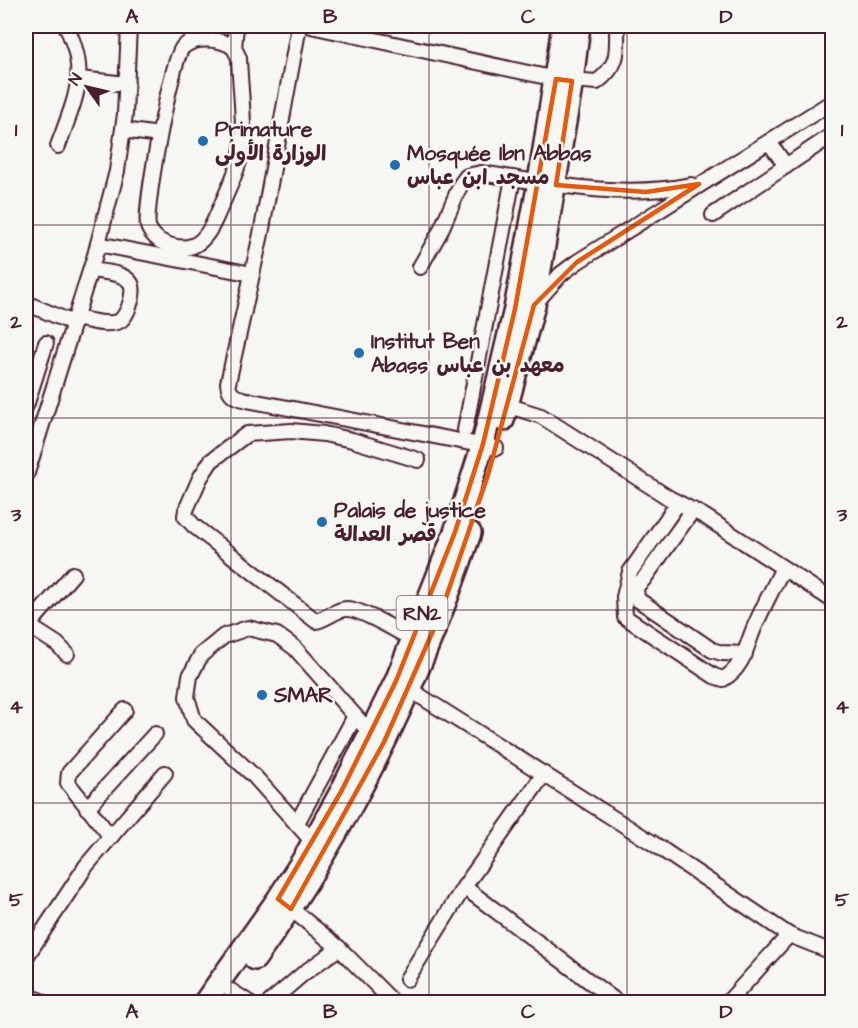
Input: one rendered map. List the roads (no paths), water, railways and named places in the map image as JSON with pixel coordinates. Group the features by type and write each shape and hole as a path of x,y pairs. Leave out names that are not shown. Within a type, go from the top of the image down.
{"highway":[{"name":"RN2","path":"205,1002 284,904 355,799 409,689 440,615 469,536 524,307 564,80 566,26"},
{"name":"RN2","path":"234,999 284,904 313,842 371,734 412,639 489,446"}],"street":[{"path":"58,146 75,100 80,66 75,44 66,26"},
{"path":"26,476 90,270 117,171 127,84 129,26"},
{"path":"234,48 226,41 201,40 182,47 175,60 159,135 147,211 148,227 159,241 171,246 187,248 200,242 210,233 238,167 243,141 238,58 234,48 236,26"},
{"path":"300,26 228,392 233,397 489,446"},
{"path":"311,26 564,80 597,82 609,73 617,55 617,26"},
{"path":"79,79 127,84"},
{"path":"524,307 577,262 832,102"},
{"path":"123,129 159,135"},
{"path":"713,215 832,135"},
{"path":"769,142 786,166"},
{"path":"420,267 434,244 461,184 467,176 481,173 547,183 646,192 699,184"},
{"path":"465,430 513,178"},
{"path":"98,243 252,274"},
{"path":"26,303 74,321 111,324 121,322 126,316 133,290 131,282 123,277 90,270"},
{"path":"26,406 46,343"},
{"path":"32,385 52,392"},
{"path":"501,403 541,416 832,600"},
{"path":"412,639 364,614 346,609 326,619 315,621 185,516 200,478 211,461 247,434 291,431 324,434 418,460"},
{"path":"678,503 630,572 624,597 624,618 714,676 723,679 732,675 745,654 754,628 783,568"},
{"path":"624,597 643,580 693,510"},
{"path":"67,654 57,644 27,625 74,574"},
{"path":"636,587 637,599 712,650 745,654"},
{"path":"313,842 255,777 194,720 187,697 190,676 201,655 224,636 248,628 277,635 295,648 371,734"},
{"path":"409,689 651,842 789,935 832,952"},
{"path":"111,837 68,783 69,773 124,710"},
{"path":"297,823 355,716"},
{"path":"87,808 155,734"},
{"path":"26,957 86,866 165,773"},
{"path":"407,979 464,888 544,774"},
{"path":"464,888 616,1002"},
{"path":"284,904 339,948 393,1002"},
{"path":"728,1002 789,935"},
{"path":"270,1002 304,973 339,948"},
{"path":"26,1001 34,999 43,1002"}],"place":[{"name":"Primature الوزارة الأولى","path":"203,141"},
{"name":"Mosquée Ibn Abbas مسجد ابن عباس","path":"395,165"},
{"name":"Institut Ben Abass معهد بن عباس","path":"359,353"},
{"name":"Palais de justice قصر العدالة","path":"322,522"},
{"name":"SMAR","path":"262,695"}]}
